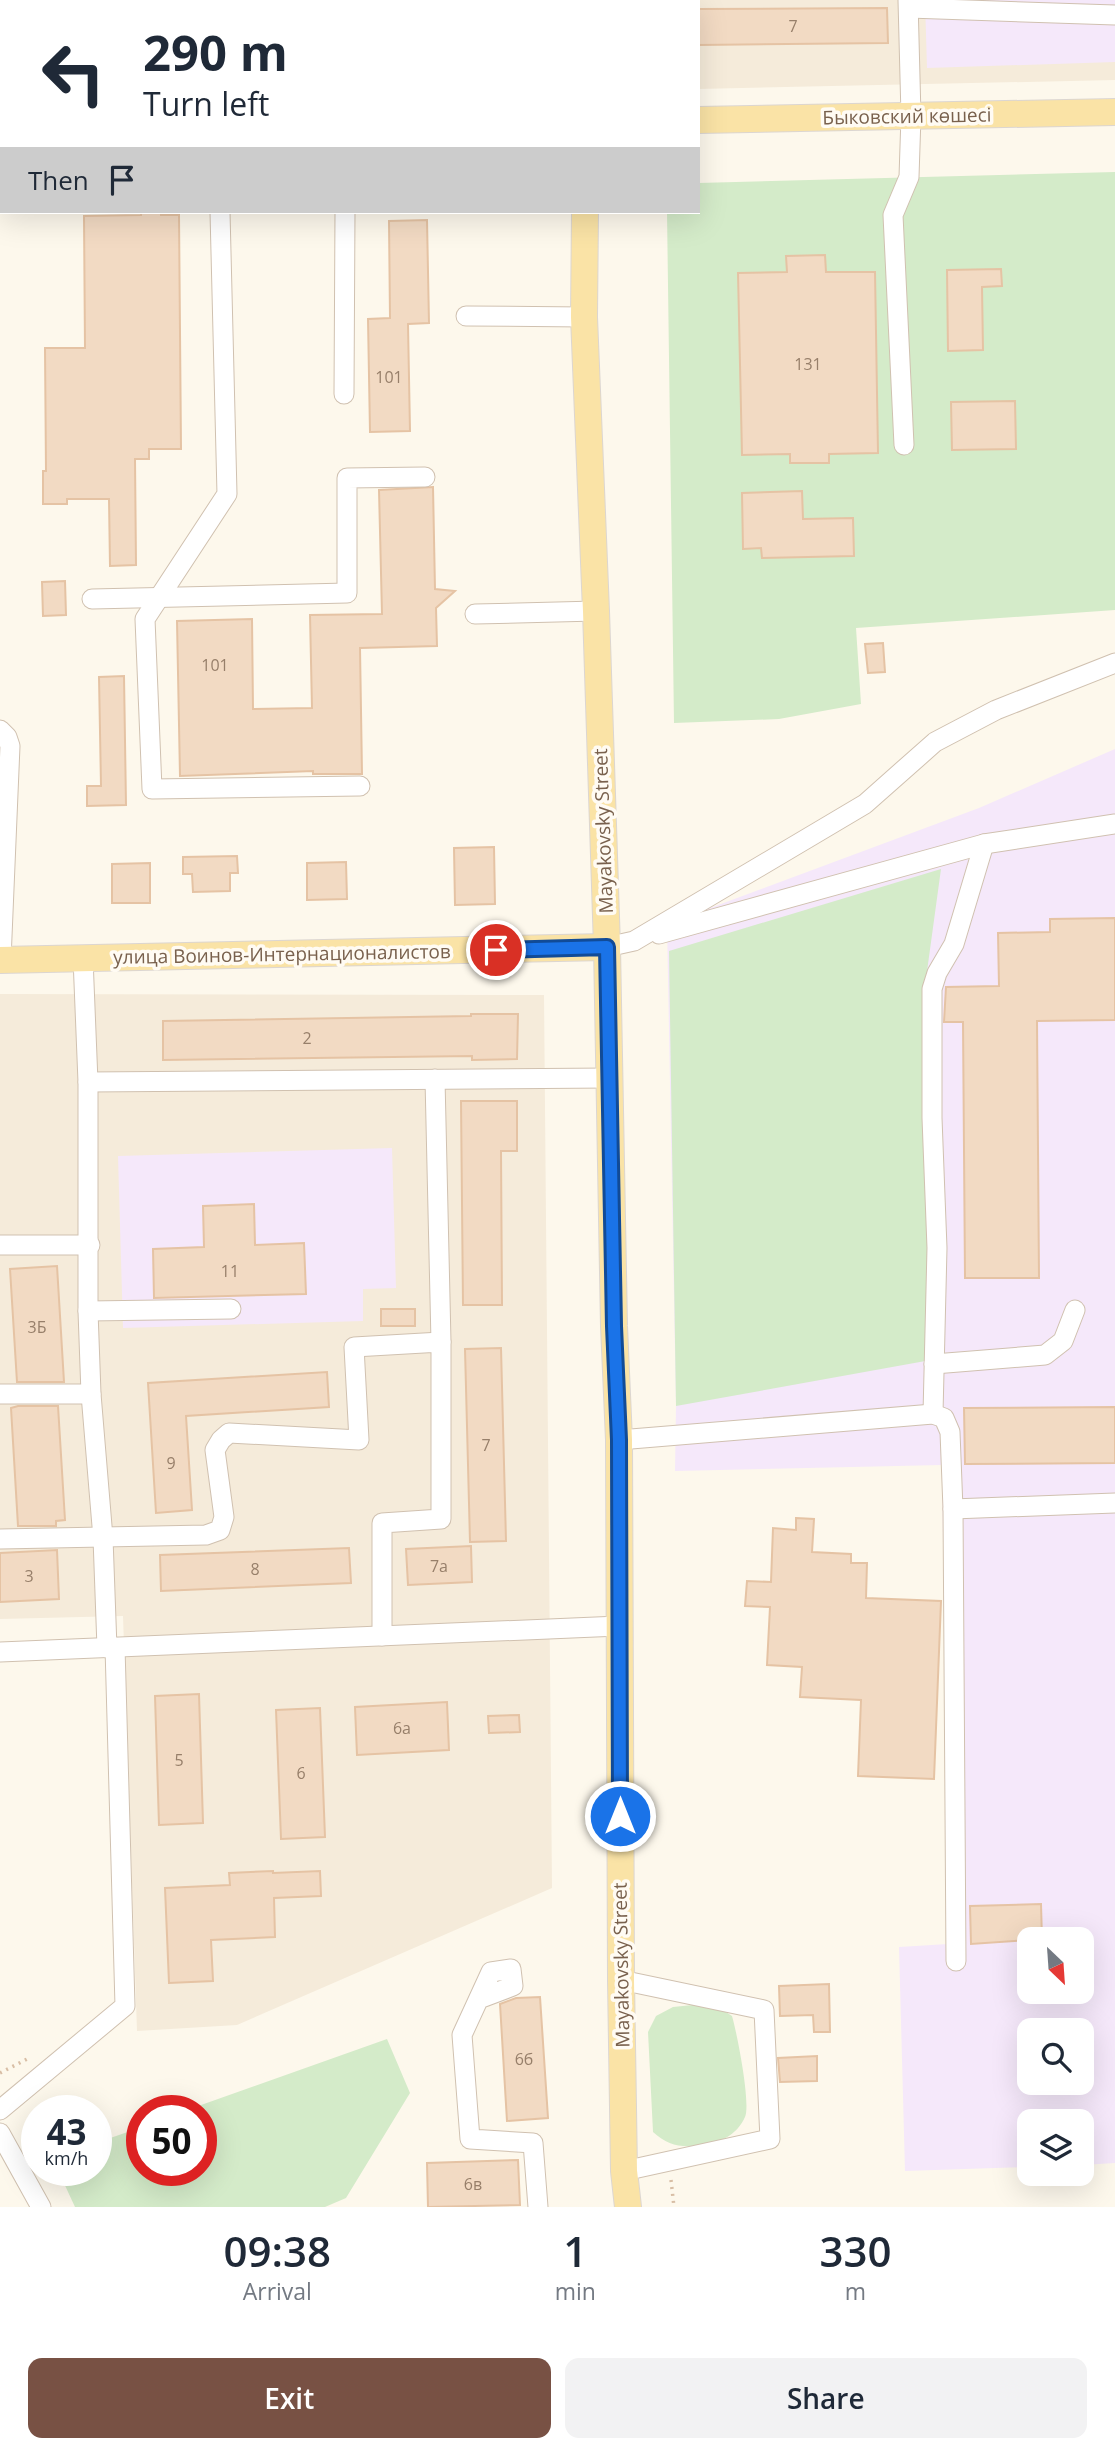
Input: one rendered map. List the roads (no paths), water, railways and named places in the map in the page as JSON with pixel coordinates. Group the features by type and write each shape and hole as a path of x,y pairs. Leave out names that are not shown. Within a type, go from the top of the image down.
{"main road":[{"name":"Быковский көшесі","path":"700,120 1115,112"},
{"name":"Mayakovsky Street","path":"585,214 584,317 607,947 614,1326 619,1440 621,1980 624,2171 628,2207"},
{"name":"улица Воинов-Интернационалистов","path":"0,960 607,947"}],"street":[{"path":"904,444 893,215 909,177 909,4 1115,15"},
{"path":"220,214 227,494 145,619 152,789 360,786"},
{"path":"344,394 345,214"},
{"path":"466,316 584,317"},
{"path":"92,598 346,593 347,478 425,477"},
{"path":"475,614 596,611"},
{"path":"634,941 865,804 935,742 996,710 1115,663"},
{"path":"0,730 7,737 10,746 0,960"},
{"path":"607,947 984,844 1115,824"},
{"path":"933,1413 936,1248 932,989 937,973 954,944 984,844"},
{"path":"0,2110 125,2006 111,1648 91,1394 88,1311 88,1082 83,958"},
{"path":"88,1082 610,1077"},
{"path":"382,1636 382,1523 442,1519 435,1079"},
{"path":"0,1245 90,1245"},
{"path":"88,1311 231,1309"},
{"path":"934,1364 1045,1355 1063,1341 1075,1310"},
{"path":"0,1539 206,1535 220,1530 223,1517 215,1450 220,1440 229,1433 359,1440 354,1347 441,1342"},
{"path":"0,1394 91,1394"},
{"path":"619,1440 933,1413 944,1418 950,1432 954,1509 956,1961"},
{"path":"954,1509 1115,1503"},
{"path":"0,1652 619,1626"},
{"path":"621,1980 764,2010 770,2138 624,2171"},
{"path":"479,1999 462,2035 470,2139 533,2143 538,2207"},
{"path":"0,2133 41,2207"}]}
